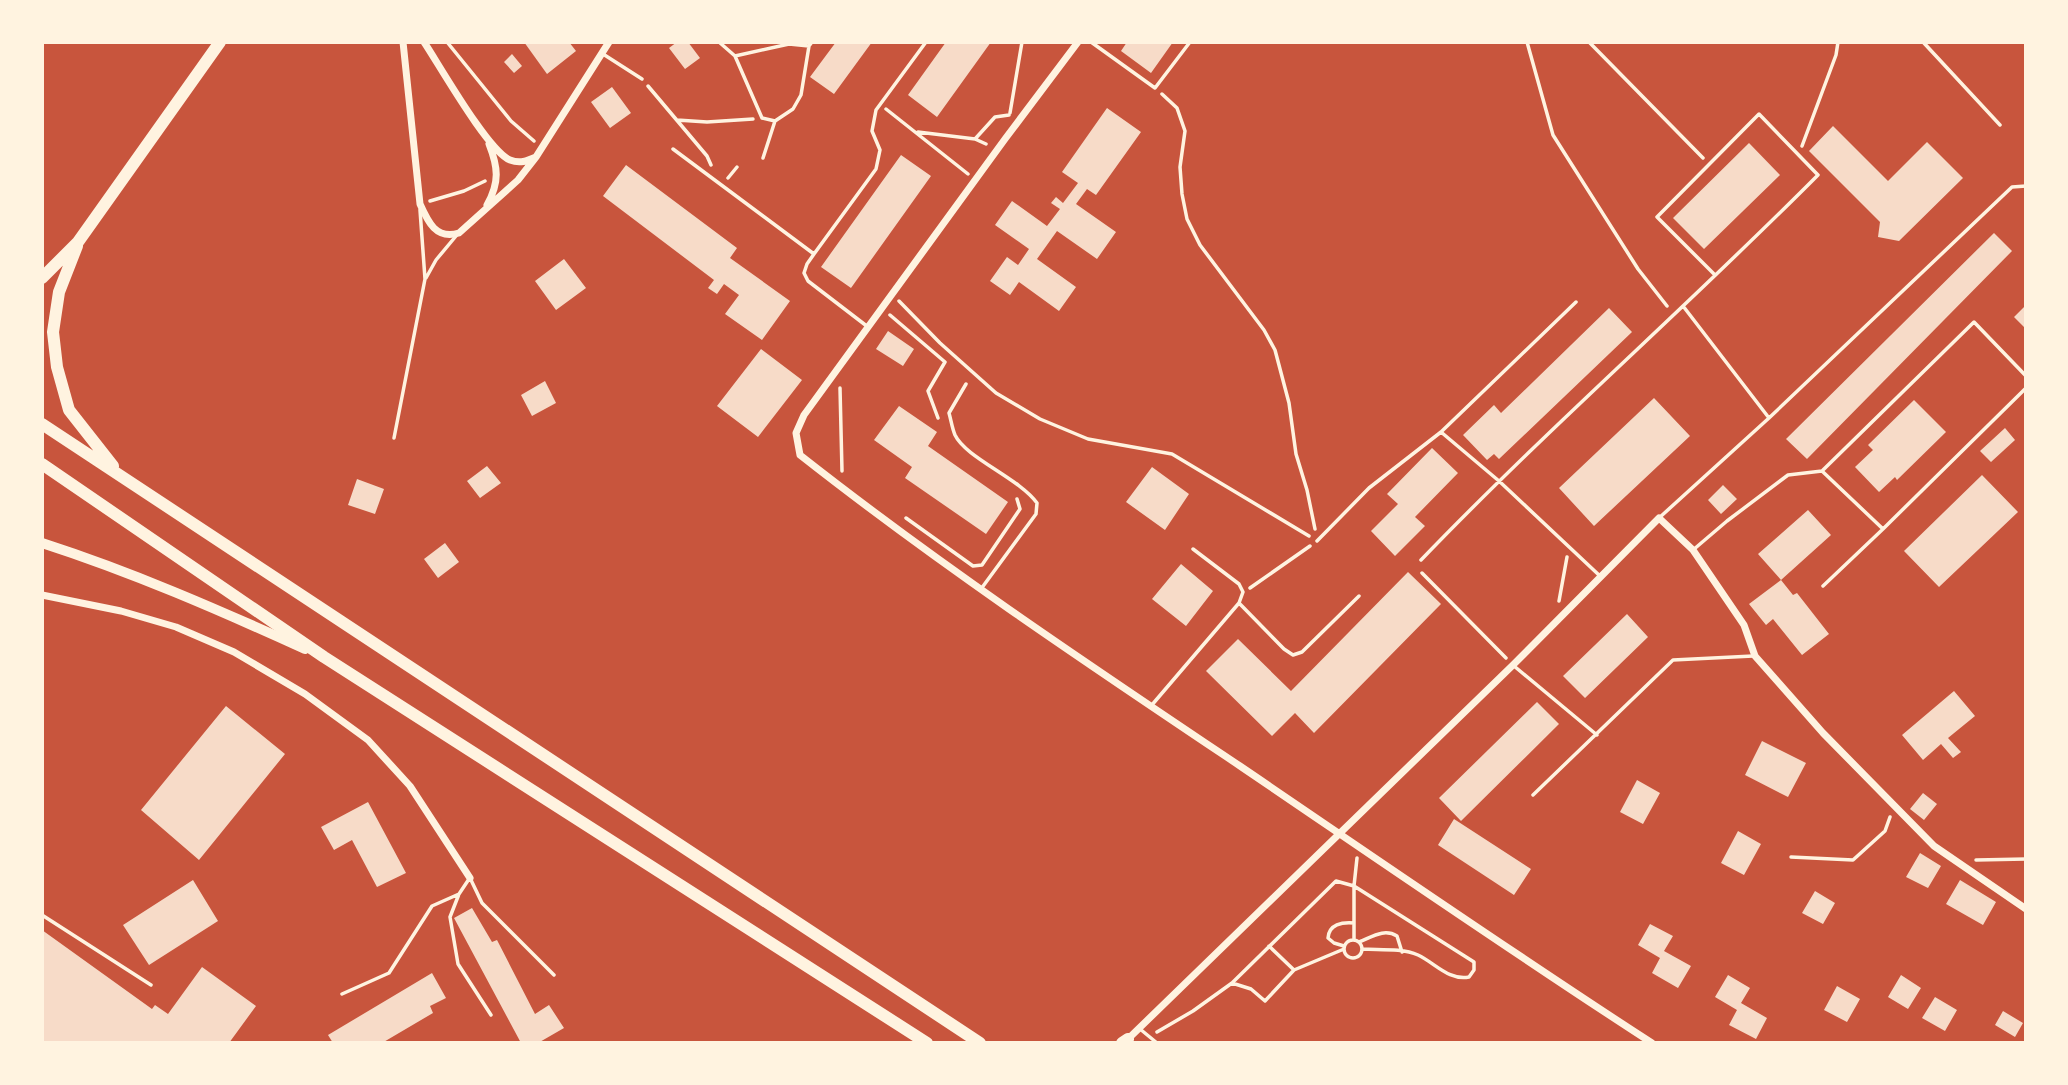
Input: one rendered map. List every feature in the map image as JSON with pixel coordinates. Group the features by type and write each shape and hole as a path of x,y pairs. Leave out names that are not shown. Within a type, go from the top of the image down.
{"highway":[{"path":"42,278 78,242 220,42"},
{"path":"78,242 59,292 53,332 57,367 69,410 120,476"},
{"path":"42,424 980,1043"},
{"path":"42,464 324,657 927,1043"}],"main road":[{"path":"42,543 97,560 324,657"}],"street":[{"path":"403,42 420,204 429,225 438,233 452,235 459,233 518,180 536,157 608,42"},
{"path":"424,42 487,139 501,154 511,160 523,162 536,157"},
{"path":"1078,42 804,415 796,433 800,455 981,589 1523,960 1652,1043"},
{"path":"483,212 494,191 497,176 497,164 487,139"},
{"path":"1125,1042 1513,665 1659,518 1693,550 1744,625 1755,656 1823,733 1920,833 1952,860 2026,909"},
{"path":"42,595 121,611 176,627 234,652 305,694 368,740 410,786 470,878"}],"lane":[{"path":"719,42 736,56 762,118 775,121"},
{"path":"868,327 808,281 804,273 807,264 876,169 880,150 872,131 876,110 926,42"},
{"path":"1091,42 1155,88 1190,42"},
{"path":"1923,42 2000,125"},
{"path":"736,56 789,44 811,44 801,95 793,109 775,121 763,158"},
{"path":"602,53 642,79"},
{"path":"1421,560 1499,481 1674,315 1818,175 1759,114 1657,216 1715,275"},
{"path":"673,149 814,254"},
{"path":"1659,518 1769,418 2012,187 2026,186"},
{"path":"394,438 425,279 420,204"},
{"path":"425,279 436,260 459,233"},
{"path":"1317,541 1368,488 1441,432 1576,302"},
{"path":"1683,306 1769,418"},
{"path":"1693,550 1788,475 1822,471 1974,322 2026,376"},
{"path":"966,384 949,413 955,436 969,450 1029,493 1037,503 1035,514 981,589"},
{"path":"1823,586 2026,388"},
{"path":"1441,432 1499,481 1600,576"},
{"path":"1822,471 1883,529"},
{"path":"1151,706 1238,603 1243,593 1239,584 1193,549"},
{"path":"1238,603 1284,649 1293,654 1302,652 1359,596"},
{"path":"1533,795 1673,660 1755,656"},
{"path":"1513,665 1597,735"},
{"path":"491,1015 458,964 450,917 459,894 470,878 482,903 554,975"},
{"path":"342,994 389,973 432,906 459,894"},
{"path":"42,915 151,985"},
{"path":"1139,1029 1157,1043"}],"path":[{"path":"447,42 511,121 533,140"},
{"path":"1005,139 1022,42"},
{"path":"1527,42 1553,135 1638,269 1674,315"},
{"path":"1589,42 1709,165"},
{"path":"1799,155 1836,55 1838,42"},
{"path":"642,79 707,156"},
{"path":"1155,88 1177,108 1185,131 1180,167 1187,219 1200,245 1264,330 1275,350 1289,403 1296,454 1307,490 1317,541"},
{"path":"880,105 975,180"},
{"path":"916,132 975,139 995,117 1010,115"},
{"path":"675,120 707,122 762,118"},
{"path":"420,204 464,191 497,176"},
{"path":"892,294 996,393 1040,419 1088,439 1172,454 1317,541"},
{"path":"882,308 945,362 928,391 941,425"},
{"path":"840,365 842,472 848,493"},
{"path":"896,511 972,566 982,565 1020,509 1018,500 1008,492"},
{"path":"1243,593 1317,541"},
{"path":"1556,620 1569,547"},
{"path":"1422,573 1513,665"},
{"path":"1791,857 1853,860 1885,831 1894,805"},
{"path":"1150,1037 1193,1012 1232,983 1336,881 1353,886 1474,962 1474,970 1469,977 1460,979 1450,975 1417,955 1363,949 1356,941 1353,886 1357,856 1363,849"},
{"path":"1952,860 2026,859"},
{"path":"1354,923 1344,922 1333,927 1328,938 1344,948 1346,955 1352,958 1358,957 1363,949"},
{"path":"1232,983 1251,989 1265,1001 1294,970 1344,948 1348,941 1379,933 1392,933 1397,936 1402,952"},
{"path":"1269,946 1294,970"}],"building":[{"path":"524,42 569,42 576,51 547,74"},
{"path":"677,42 688,42 700,58 685,69 669,48"},
{"path":"836,42 872,42 834,94 810,77"},
{"path":"946,42 991,42 937,117 908,95"},
{"path":"1127,42 1173,42 1151,73 1121,51"},
{"path":"512,54 522,66 514,73 504,62"},
{"path":"612,87 631,113 610,128 591,102"},
{"path":"1107,108 1141,132 1096,195 1087,189 1076,204 1116,232 1097,259 1057,231 1037,259 1076,287 1059,311 1019,282 1010,295 990,281 1007,257 1018,265 1029,249 995,225 1012,201 1047,226 1060,209 1051,203 1056,197 1063,203 1078,183 1062,172"},
{"path":"1833,126 1888,181 1927,142 1963,178 1899,241 1878,237 1880,222 1809,151"},
{"path":"1749,143 1780,175 1704,249 1673,218"},
{"path":"901,155 931,176 851,288 821,267"},
{"path":"626,165 737,248 730,258 790,301 762,340 725,314 739,295 724,284 717,294 708,288 714,280 603,196"},
{"path":"1994,233 2012,251 1807,459 1786,439"},
{"path":"564,259 586,288 556,310 535,281"},
{"path":"2026,305 2026,329 2014,317"},
{"path":"1609,308 1632,332 1499,459 1494,454 1487,460 1463,435 1494,405 1501,413"},
{"path":"888,331 914,349 903,366 876,349"},
{"path":"761,349 802,380 758,437 717,406"},
{"path":"545,381 556,403 532,416 521,395"},
{"path":"1654,398 1690,436 1594,526 1559,488"},
{"path":"1914,400 1946,432 1897,480 1895,477 1879,492 1855,467 1873,450 1868,445"},
{"path":"899,406 937,432 928,446 1008,502 986,534 905,478 912,467 874,440"},
{"path":"2005,428 2015,440 1991,462 1980,451"},
{"path":"1432,448 1458,473 1415,517 1425,526 1395,556 1371,531 1398,504 1387,494"},
{"path":"487,466 501,483 480,498 467,481"},
{"path":"1152,467 1189,494 1165,530 1126,502"},
{"path":"1982,475 2018,512 1939,587 1904,551"},
{"path":"357,479 384,489 375,514 348,505"},
{"path":"1723,485 1737,499 1721,514 1708,500"},
{"path":"1808,510 1831,535 1781,580 1758,554"},
{"path":"445,543 459,562 438,578 424,559"},
{"path":"1181,564 1213,591 1186,626 1152,599"},
{"path":"1408,572 1441,604 1314,733 1295,713 1272,736 1206,671 1238,639 1291,691"},
{"path":"1781,580 1793,595 1797,593 1829,634 1802,655 1773,619 1766,625 1749,604"},
{"path":"1627,614 1648,637 1585,698 1563,676"},
{"path":"1954,691 1975,716 1948,738 1961,752 1953,758 1941,744 1923,760 1902,735"},
{"path":"1537,702 1559,724 1461,821 1439,798"},
{"path":"226,706 285,754 199,860 141,810"},
{"path":"1762,741 1806,763 1788,797 1745,775"},
{"path":"1637,780 1660,793 1643,824 1620,812"},
{"path":"1923,793 1937,804 1924,820 1910,809"},
{"path":"368,802 406,873 377,887 352,840 334,850 321,827"},
{"path":"1454,819 1531,869 1514,895 1438,845"},
{"path":"1738,831 1761,844 1744,875 1721,863"},
{"path":"1920,853 1941,866 1928,888 1906,877"},
{"path":"193,880 218,921 149,965 123,925"},
{"path":"1960,880 1996,902 1983,925 1946,904"},
{"path":"1815,891 1835,903 1823,924 1802,913"},
{"path":"472,908 492,942 497,940 535,1014 549,1005 564,1028 538,1043 521,1043 454,918"},
{"path":"1650,924 1673,936 1664,951 1691,966 1678,988 1652,973 1660,958 1638,945"},
{"path":"42,930 152,1009 155,1005 168,1014 202,967 256,1006 229,1043 42,1043"},
{"path":"432,973 446,998 430,1006 433,1013 382,1043 333,1043 328,1035"},
{"path":"1728,975 1750,988 1741,1003 1767,1018 1756,1039 1729,1025 1737,1010 1715,997"},
{"path":"1901,975 1921,988 1908,1009 1888,997"},
{"path":"1837,986 1860,999 1847,1022 1824,1010"},
{"path":"1935,997 1957,1010 1945,1031 1922,1018"},
{"path":"2003,1011 2023,1023 2015,1037 1995,1025"}]}
